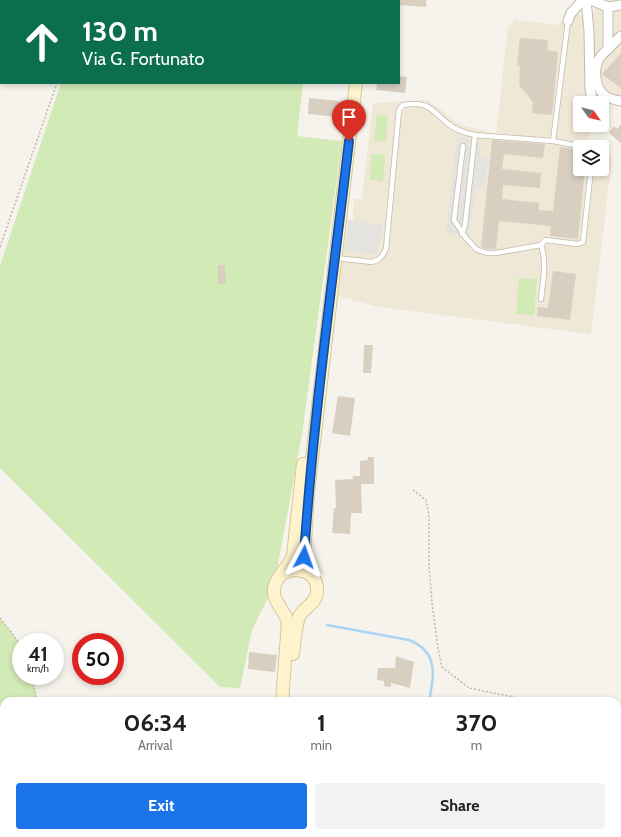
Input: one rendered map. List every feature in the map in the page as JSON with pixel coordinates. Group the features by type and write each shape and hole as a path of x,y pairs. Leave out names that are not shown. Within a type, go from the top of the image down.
{"main road":[{"path":"309,574 304,557 308,494 316,412 336,258 356,84"},
{"path":"283,697 288,622 285,613 276,600 274,586 277,579 291,562 293,556 304,459 316,412"},
{"path":"282,574 288,570 303,570 314,579 317,592 311,605 300,616 296,629 292,662 284,697"},
{"path":"280,606 293,612 300,612 306,609"}],"street":[{"path":"568,21 571,12 584,0"},
{"path":"584,0 589,31 590,90 592,96"},
{"path":"591,0 608,7 621,5"},
{"path":"608,7 608,49"},
{"path":"621,36 599,59 595,72 597,86 604,96 621,102"}],"lane":[{"path":"553,141 568,21"},
{"path":"336,258 372,262 378,260 386,249 399,110 403,105 412,103 424,105 433,109 447,123 464,133 553,141 573,145"},
{"path":"462,234 465,225 475,135"},
{"path":"463,146 454,220 462,234 476,249 486,253 496,253 540,245 544,240 578,244 583,242 590,176"},
{"path":"540,245 544,255 545,265 541,299"}],"path":[{"path":"0,247 57,84"},
{"path":"413,490 426,500 432,603 442,667 469,688 513,697"},
{"path":"0,618 12,633"},
{"path":"34,685 36,697"}],"shaded area":[{"path":"600,0 621,0 621,106 609,103 609,96 597,96 593,92 591,16"},
{"path":"576,14 585,16 587,96 573,96 573,132 590,132 587,140 573,140 573,176 609,176 609,154 612,157 591,334 378,307 338,296 344,250 374,255 379,248 383,225 353,221 354,199 362,199 373,103 428,100 459,124 496,134 508,28 515,20 558,25 562,20 571,21"},
{"path":"457,136 481,143 480,156 489,158 484,187 476,189 469,234 446,233"},
{"path":"348,220 383,225 379,248 375,255 344,250"}],"green space":[{"path":"61,84 303,84 297,136 342,141 302,434 274,586 252,630 240,688 220,687 0,468 0,266"},
{"path":"377,115 388,116 386,142 374,141"},
{"path":"371,154 385,155 383,181 370,180"},
{"path":"519,278 537,279 534,315 516,314"},
{"path":"0,618 12,633 12,685 34,685 36,697 0,697"}],"building":[{"path":"400,0 426,0 426,7 400,5"},
{"path":"520,38 548,40 547,50 558,52 552,115 532,113 533,102 519,85 520,66 517,66"},
{"path":"621,53 621,88 602,74"},
{"path":"400,76 407,77 405,93 376,90 377,84 400,84"},
{"path":"309,98 339,101 337,117 308,114"},
{"path":"621,124 621,143 609,133 614,126 617,129"},
{"path":"492,140 545,144 543,158 504,154 502,169 541,173 540,188 503,185 502,199 539,203 539,210 553,211 560,147 573,149 573,176 584,176 578,239 550,236 551,226 499,221 496,249 481,247"},
{"path":"218,265 225,265 226,283 218,284"},
{"path":"553,271 576,274 570,320 537,316 538,307 548,308"},
{"path":"364,345 373,345 371,373 363,373"},
{"path":"338,396 355,398 350,436 332,433"},
{"path":"368,457 374,457 374,484 361,484 362,513 351,513 350,534 332,533 334,508 336,508 335,480 353,479 353,476 360,476 360,461 368,460"},
{"path":"249,652 277,655 275,672 248,669"},
{"path":"396,656 414,662 410,688 391,683 391,687 384,686 384,681 377,680 378,668 395,668"}],"waterway":[{"path":"327,625 409,640 419,645 430,658 432,665 433,673 430,697"}],"route":[{"path":"304,557 308,494 316,412 322,377 349,141"}]}
